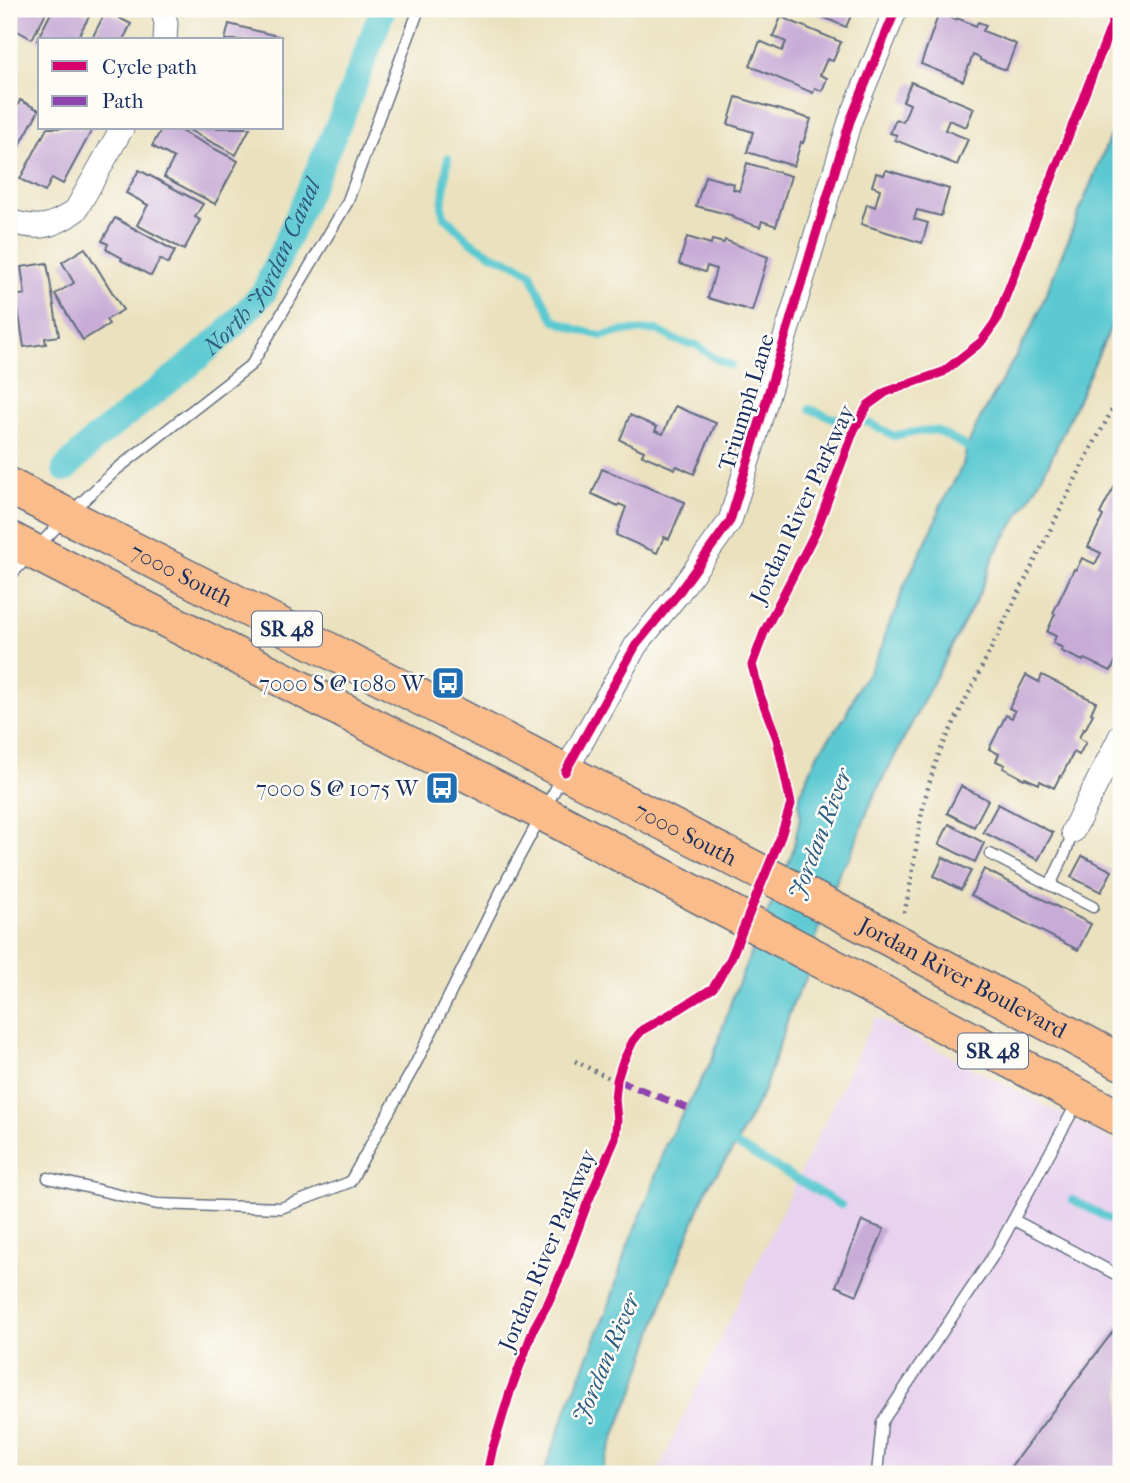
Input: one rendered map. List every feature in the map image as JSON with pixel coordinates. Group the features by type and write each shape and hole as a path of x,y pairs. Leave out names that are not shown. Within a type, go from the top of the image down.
{"main road":[{"name":"7000 South","path":"9,486 802,893"},
{"name":"7000 South","path":"21,545 543,813 1080,1097"},
{"name":"Jordan River Boulevard","path":"802,893 894,925 1121,1062"},
{"name":"SR 48","path":"1080,1097 1121,1119"}],"street":[{"name":"Triumph Lane","path":"565,772 636,645 677,595 730,521 850,121 896,9"},
{"path":"9,221 39,227 53,224 76,210 120,130"},
{"path":"1073,831 1112,776 1121,735"}],"lane":[{"path":"9,577 21,545 67,516 117,469 252,364 347,203 419,9"},
{"path":"48,1178 157,1205 281,1208 350,1182 415,1065 502,889 565,772"},
{"path":"1050,885 1073,831"},
{"path":"990,854 1093,907"},
{"path":"877,1474 882,1422 995,1253 1080,1097"},
{"path":"1014,1220 1121,1277"}],"path":[{"path":"894,925 909,895 918,832 930,777 941,749 1086,458 1121,394"},
{"path":"575,1060 617,1081"}],"shaded area":[{"path":"875,1017 1121,1145 1121,1474 657,1474"}],"water":[{"name":"Jordan River","path":"1121,109 1121,305 1049,463 995,553 980,592 872,800 850,857 840,870 810,956 808,974 793,1003 764,1090 734,1148 708,1186 668,1286 634,1391 600,1474 543,1474 610,1303 625,1253 649,1195 665,1146 712,1060 732,999 777,894 793,850 800,817 799,798 805,783 818,753 845,717 859,685 883,645 886,629 895,613 904,586 940,507 963,465 977,424 1033,326"}],"building":[{"path":"9,9 48,9 32,39 14,29 17,24 9,20"},
{"path":"53,9 84,9 83,12 90,15 77,38 38,38"},
{"path":"804,9 854,9 846,27"},
{"path":"106,11 131,24 124,38 92,38"},
{"path":"939,13 976,26 978,22 986,25 983,31 1016,44 1006,70 973,55 963,81 921,64"},
{"path":"781,17 841,42 833,61 827,59 820,75 827,78 822,91 815,88 813,93 750,66 760,41 782,51 786,42 773,36"},
{"path":"229,24 281,37 281,38 226,38"},
{"path":"911,82 974,108 966,127 949,120 945,130 968,139 957,165 895,140 897,135 890,133 896,119 903,122 910,104 903,101"},
{"path":"736,97 811,119 794,166 747,152 753,132 728,124"},
{"path":"9,99 18,105 20,100 38,112 14,156 9,153"},
{"path":"46,130 92,130 63,184 52,178 45,192 20,179"},
{"path":"161,130 179,130 238,161 215,204 164,177 174,158 152,146"},
{"path":"189,130 249,130 236,155"},
{"path":"747,163 791,176 776,226 762,221 760,227 733,218 734,216 696,206 705,176 734,184 733,189 739,191"},
{"path":"139,170 203,204 195,217 200,220 184,250 137,225 148,205 126,193"},
{"path":"886,170 949,189 941,216 917,210 914,219 928,223 922,243 861,224 867,204 875,207 880,189 872,186 876,173 884,175"},
{"path":"115,218 175,251 168,264 160,259 151,276 106,249 108,244 102,241"},
{"path":"687,237 711,244 712,240 724,243 725,240 768,257 752,311 708,298 716,269 707,266 705,272 679,264"},
{"path":"85,248 123,310 106,320 109,324 83,340 55,294 74,283 62,262"},
{"path":"47,263 59,336 45,338 46,344 24,347 16,296 25,294 21,267"},
{"path":"675,406 716,423 694,474 642,455 644,451 620,440 630,415 657,427 655,431 663,434"},
{"path":"602,469 685,502 669,539 664,537 657,553 616,535 626,507 592,494"},
{"path":"1121,477 1121,658 1117,658 1111,671 1061,651 1063,648 1053,643 1056,636 1047,632 1074,569 1076,570 1082,558 1095,564 1101,553 1088,547 1103,516 1100,514"},
{"path":"1026,675 1039,682 1042,675 1096,702 1091,713 1093,714 1079,738 1086,742 1079,755 1074,752 1054,788 1040,781 1039,784 1024,779 1003,768 1005,765 996,761 999,754 989,749 1006,715 1012,718 1015,711 1009,708"},
{"path":"961,786 988,800 974,827 947,813"},
{"path":"998,804 1053,833 1038,860 983,832"},
{"path":"949,824 984,843 975,862 939,844"},
{"path":"1082,856 1112,871 1101,892 1071,877"},
{"path":"943,857 971,871 961,890 934,876"},
{"path":"984,869 1091,924 1078,950 971,895"},
{"path":"862,1221 884,1229 857,1295 836,1286"},
{"path":"1121,1321 1121,1474 1005,1474"}],"waterway":[{"name":"North Jordan Canal","path":"65,469 95,439 225,334 264,292 343,114 383,9"},
{"path":"448,158 442,207 444,216 471,242 531,273 554,320 601,336 625,331 657,330 675,340 695,344 716,359 731,365"},
{"path":"810,409 833,418 855,419 872,424 894,436 936,430 974,451"},
{"path":"728,1140 841,1205"},
{"path":"1073,1200 1121,1225"}],"marked path":[{"path":"617,1080 687,1108"}],"cycle path":[{"path":"565,772 636,645 677,595 730,521 850,121 896,9"},
{"name":"Jordan River Parkway","path":"487,1474 510,1392 534,1328 564,1267 615,1139 615,1099 622,1064 633,1041 642,1030 713,988 731,958 781,836 791,804 777,739 752,665 765,630 816,531 854,430 868,405 886,392 943,372 981,342 996,321 1118,9"}],"place":[{"name":"7000 S @ 1080 W","path":"448,683"},
{"name":"7000 S @ 1075 W","path":"442,788"}]}
